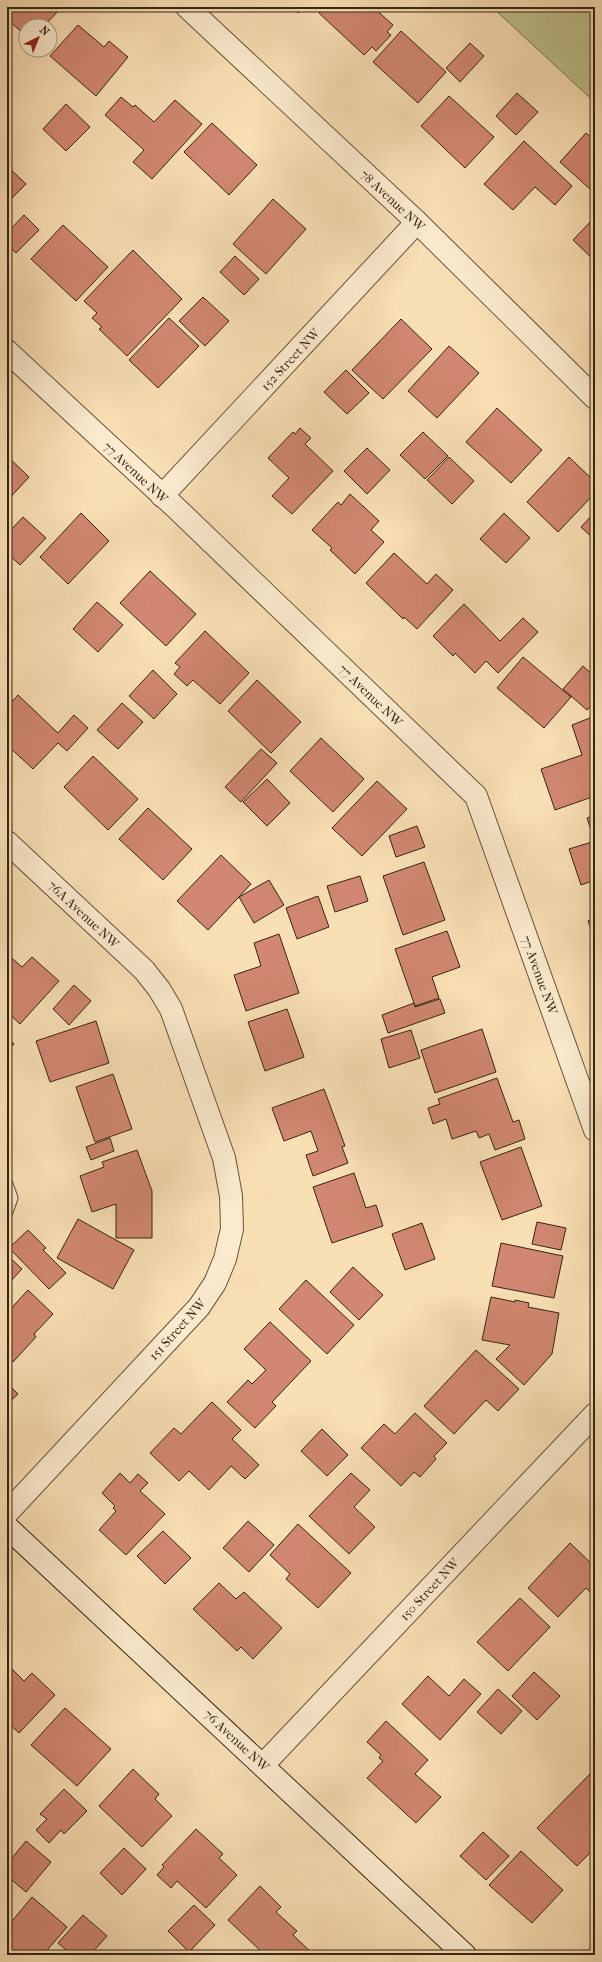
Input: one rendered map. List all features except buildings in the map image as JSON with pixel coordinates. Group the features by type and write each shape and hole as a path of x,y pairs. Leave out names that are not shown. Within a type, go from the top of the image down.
{"street":[{"name":"78 Avenue NW","path":"187,7 417,222 595,398"},
{"name":"152 Street NW","path":"162,496 417,222"},
{"name":"77 Avenue NW","path":"7,351 162,496 476,796 595,1130"},
{"name":"76A Avenue NW","path":"7,842 144,970 159,989"},
{"name":"151 Street NW","path":"7,1513 199,1307 215,1283 224,1259 232,1229 231,1196 224,1158 181,1034 171,1009 159,989"},
{"name":"150 Street NW","path":"263,1765 595,1414"},
{"name":"76 Avenue NW","path":"7,1528 263,1765 465,1955"}],"lane":[{"path":"7,1184 12,1198 7,1212"}],"green space":[{"path":"492,7 595,7 595,102 587,95"}]}
